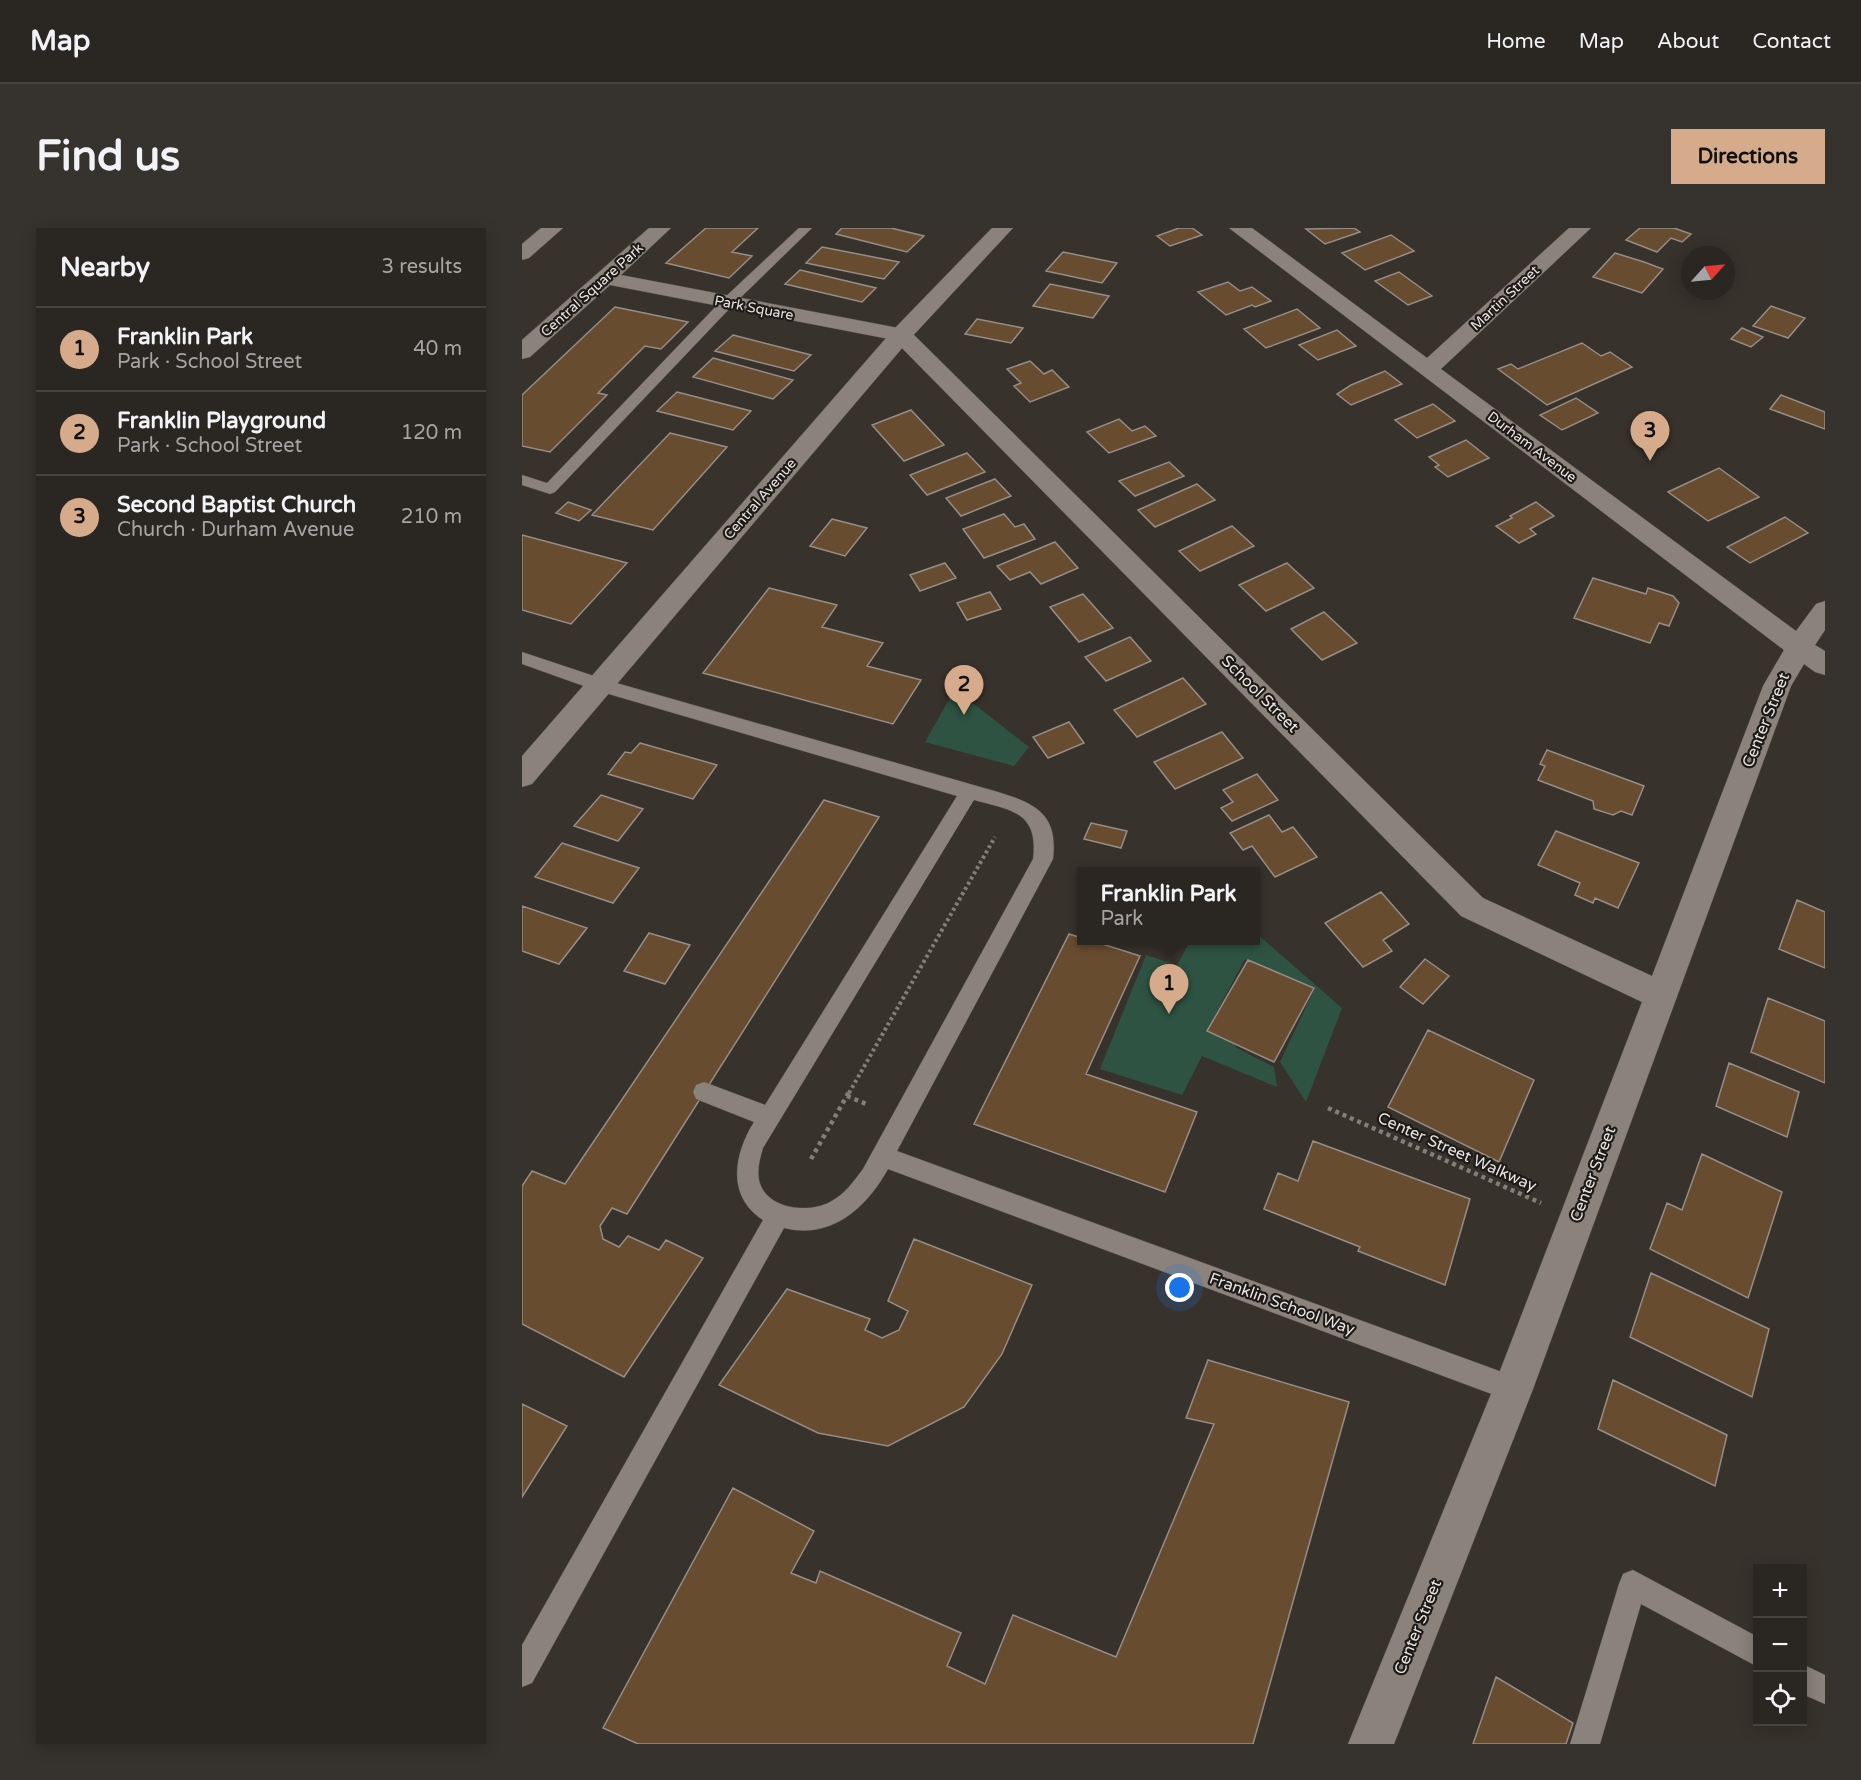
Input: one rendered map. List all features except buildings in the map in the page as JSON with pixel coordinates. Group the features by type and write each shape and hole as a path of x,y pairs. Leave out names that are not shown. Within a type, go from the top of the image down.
{"street":[{"path":"522,254 553,228"},
{"name":"Central Square Park","path":"522,352 661,228"},
{"name":"Central Avenue","path":"522,776 901,335 1003,228"},
{"name":"Durham Avenue","path":"1239,228 1812,656"},
{"name":"Martin Street","path":"1428,369 1581,228"},
{"name":"Park Square","path":"607,278 901,335"},
{"name":"School Street","path":"901,335 1472,907 1660,995"},
{"name":"Center Street","path":"1371,1744 1513,1389 1777,686 1812,656 1825,610"}],"lane":[{"path":"522,480 550,489 728,303 806,228"},
{"path":"522,658 601,685 1022,807 1036,817 1044,830 1047,844 1043,859 882,1156 858,1195 839,1210 817,1218 795,1220 778,1215 758,1202 749,1184 747,1164 753,1144 969,792"},
{"path":"704,1092 769,1118"},
{"name":"Franklin School Way","path":"882,1156 1513,1389"},
{"path":"522,1673 778,1215"},
{"path":"1585,1744 1633,1584 1753,1650"},
{"path":"1807,1680 1825,1690"}],"path":[{"path":"811,1159 995,837"},
{"path":"847,1096 869,1105"},
{"name":"Center Street Walkway","path":"1328,1108 1577,1218"}],"green space":[{"path":"955,689 1029,747 1014,766 925,742"},
{"path":"1260,936 1342,1008 1306,1102 1280,1062 1314,990 1245,959 1213,1019 1242,1034 1235,1047 1274,1067 1277,1087 1202,1056 1182,1095 1100,1069 1146,955 1177,965 1188,945 1260,945"}],"place":[{"name":"Second Baptist Church","path":"1650,461"},
{"name":"Franklin Playground","path":"964,715"},
{"name":"Franklin Park","path":"1169,1014"}]}
